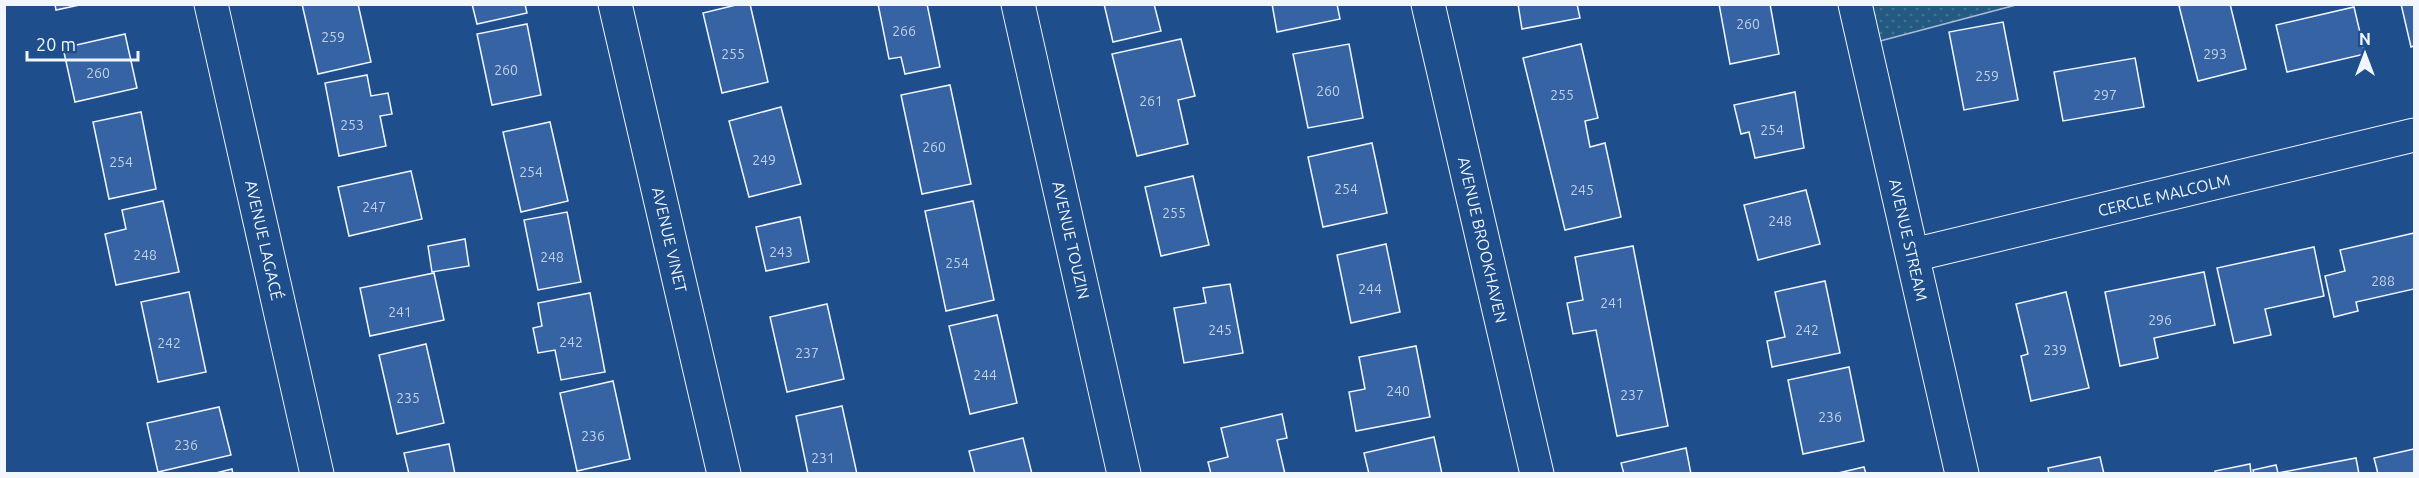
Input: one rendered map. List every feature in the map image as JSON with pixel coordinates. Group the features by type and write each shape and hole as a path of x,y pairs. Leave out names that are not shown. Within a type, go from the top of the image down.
{"street":[{"name":"AVENUE LAGACÉ","path":"211,4 317,474"},
{"name":"AVENUE VINET","path":"615,4 724,474"},
{"name":"AVENUE TOUZIN","path":"1018,4 1124,474"},
{"name":"AVENUE BROOKHAVEN","path":"1428,4 1537,474"},
{"name":"AVENUE STREAM","path":"1855,4 1962,474"},
{"name":"CERCLE MALCOLM","path":"1913,255 2415,135"}],"shaded area":[{"path":"1857,4 2016,5 1865,45"}],"building":[{"path":"55,4 84,4 56,10"},
{"path":"302,4 358,4 371,62 318,74"},
{"path":"472,4 525,4 527,13 477,24"},
{"path":"740,4 750,4 768,82 722,93 703,13"},
{"path":"878,4 927,4 940,67 905,74 901,57 889,59"},
{"path":"1104,4 1154,4 1161,31 1113,42"},
{"path":"1272,4 1337,4 1340,19 1277,32"},
{"path":"1518,4 1577,4 1580,18 1522,29"},
{"path":"1719,4 1770,4 1779,54 1730,64"},
{"path":"2230,4 2246,69 2198,81 2179,6"},
{"path":"2401,4 2414,4 2414,46 2411,47"},
{"path":"2354,7 2365,54 2287,72 2276,25"},
{"path":"2003,22 2018,100 1964,110 1949,32"},
{"path":"527,24 541,95 492,105 477,34"},
{"path":"125,34 137,88 75,102 63,48"},
{"path":"1181,39 1195,96 1178,100 1188,144 1137,156 1112,54"},
{"path":"1349,44 1363,118 1308,128 1293,54"},
{"path":"1581,44 1598,118 1585,121 1590,147 1605,143 1621,217 1565,230 1523,58"},
{"path":"2135,58 2144,107 2063,121 2054,72"},
{"path":"367,75 371,96 388,93 392,114 380,116 386,146 339,156 325,83"},
{"path":"950,85 971,184 922,194 901,95"},
{"path":"1795,92 1804,148 1755,158 1749,132 1741,134 1734,105"},
{"path":"781,107 801,184 749,197 729,121"},
{"path":"141,112 156,189 109,199 93,122"},
{"path":"550,122 568,201 521,212 503,132"},
{"path":"1372,143 1387,213 1323,227 1308,157"},
{"path":"411,171 422,219 349,236 338,187"},
{"path":"1193,176 1209,245 1161,256 1145,187"},
{"path":"1806,190 1820,244 1758,260 1744,205"},
{"path":"163,201 179,272 116,285 105,234 126,229 122,210"},
{"path":"973,201 994,300 946,311 925,211"},
{"path":"567,212 581,282 538,290 524,220"},
{"path":"800,217 809,262 766,271 756,227"},
{"path":"2414,233 2414,289 2356,302 2358,311 2334,317 2325,276 2345,271 2340,250"},
{"path":"465,239 469,266 432,272 428,246"},
{"path":"1386,244 1400,312 1351,323 1337,255"},
{"path":"1633,246 1668,426 1617,436 1596,330 1573,334 1567,303 1583,300 1575,257"},
{"path":"2314,247 2324,296 2265,309 2271,335 2234,343 2217,268"},
{"path":"2204,272 2215,325 2154,338 2158,358 2120,366 2105,292"},
{"path":"434,273 444,320 370,336 360,288"},
{"path":"1825,281 1840,353 1772,367 1767,341 1785,337 1775,292"},
{"path":"1230,284 1243,353 1184,363 1174,308 1206,303 1203,288"},
{"path":"189,292 206,372 158,382 141,302"},
{"path":"2066,292 2089,388 2031,401 2021,356 2028,354 2016,304"},
{"path":"590,293 605,372 561,380 555,350 538,353 533,328 542,326 538,303"},
{"path":"827,304 844,379 787,392 770,317"},
{"path":"997,315 1017,403 970,414 949,326"},
{"path":"426,344 444,423 397,434 379,355"},
{"path":"1416,346 1430,417 1356,431 1349,392 1365,389 1359,357"},
{"path":"1849,367 1864,441 1803,454 1788,380"},
{"path":"613,381 630,459 577,471 560,393"},
{"path":"842,406 857,474 808,474 796,416"},
{"path":"219,407 231,455 158,472 147,423"},
{"path":"1282,414 1287,438 1277,440 1285,474 1211,474 1208,462 1228,457 1221,428"},
{"path":"1434,437 1442,474 1369,474 1364,453"},
{"path":"1023,438 1032,474 975,474 969,451"},
{"path":"449,444 455,474 409,474 404,453"},
{"path":"1686,448 1691,474 1624,474 1621,463"},
{"path":"2414,449 2414,474 2378,474 2374,458"},
{"path":"2100,457 2104,474 2049,474 2048,468"},
{"path":"2356,458 2359,474 2254,474 2253,470 2276,465 2278,473"},
{"path":"2250,464 2251,474 2215,474 2215,471"},
{"path":"1864,467 1866,474 1834,474"},
{"path":"232,469 233,474 212,474"}]}
